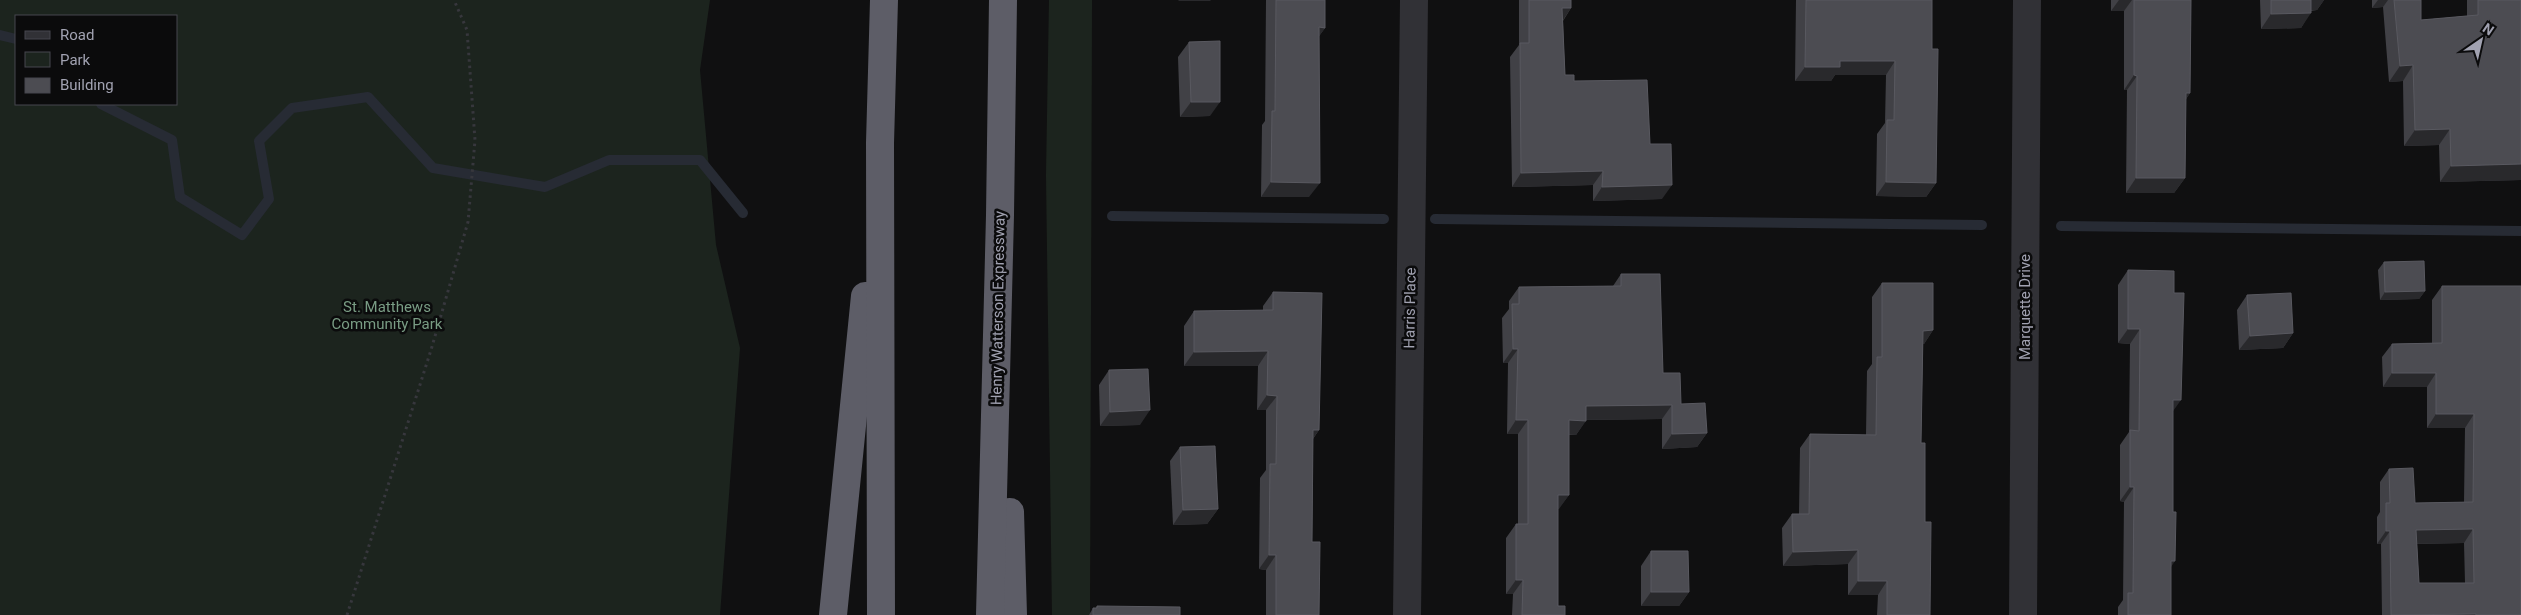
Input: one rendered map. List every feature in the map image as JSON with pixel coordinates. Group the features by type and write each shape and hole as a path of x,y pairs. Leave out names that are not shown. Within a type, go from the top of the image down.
{"highway":[{"path":"881,615 880,143 884,0"},
{"name":"Henry Watterson Expressway","path":"990,615 1000,215 1003,0"},
{"path":"833,615 880,143"},
{"path":"1000,215 1013,615"}],"street":[{"name":"Harris Place","path":"1406,615 1414,0"},
{"name":"Marquette Drive","path":"2023,615 2027,0"}],"path":[{"path":"346,615 428,360 468,222 475,140 467,30 454,0"}],"green space":[{"name":"St. Matthews Community Park","path":"0,0 710,0 700,70 716,245 740,348 720,615 0,615"},
{"path":"1049,0 1092,0 1090,615 1052,615 1046,175"}],"building":[{"path":"1276,0 1325,0 1325,28 1319,27 1320,183 1271,182 1272,111 1275,111"},
{"path":"1529,0 1571,0 1571,8 1562,8 1565,75 1574,75 1574,81 1647,80 1650,144 1671,144 1672,185 1602,187 1603,171 1521,173 1520,43 1529,43"},
{"path":"1806,0 1932,0 1932,49 1938,49 1936,183 1886,182 1887,120 1894,120 1895,61 1840,61 1840,67 1805,67"},
{"path":"2134,0 2191,0 2190,93 2186,93 2185,178 2136,178 2137,76 2134,75"},
{"path":"2271,0 2311,0 2311,13 2271,14"},
{"path":"2394,0 2421,0 2421,20 2478,15 2478,0 2521,0 2521,164 2451,166 2450,129 2415,130 2413,65 2400,66"},
{"path":"1220,41 1220,102 1191,102 1189,42"},
{"path":"2424,261 2425,291 2385,292 2384,262"},
{"path":"2128,270 2174,271 2174,293 2184,293 2181,400 2173,400 2173,512 2176,512 2175,561 2171,561 2171,615 2128,615 2128,593 2133,593 2134,487 2130,487 2130,430 2139,431 2140,329 2128,329"},
{"path":"1621,274 1660,274 1663,373 1680,373 1681,404 1705,403 1707,433 1672,434 1672,405 1586,406 1586,421 1569,420 1569,495 1558,495 1558,606 1565,606 1565,615 1522,615 1523,580 1516,580 1516,524 1528,524 1528,420 1516,420 1518,349 1513,349 1512,304 1519,304 1519,287 1621,286"},
{"path":"1882,283 1933,283 1933,330 1923,331 1921,443 1925,443 1925,522 1931,522 1930,615 1887,615 1887,581 1858,581 1858,550 1793,552 1792,514 1809,514 1810,434 1876,435 1877,357 1882,357"},
{"path":"2442,286 2521,286 2521,615 2391,615 2390,531 2386,531 2386,503 2390,503 2389,469 2413,468 2415,503 2473,502 2474,414 2436,414 2436,373 2392,373 2392,344 2442,343","holes":["2473,529 2474,583 2419,583 2416,530"]},
{"path":"1273,292 1322,293 1319,430 1313,430 1312,542 1320,542 1319,615 1276,615 1276,555 1269,555 1270,464 1276,464 1277,396 1267,395 1268,351 1194,352 1194,311 1273,310"},
{"path":"2291,293 2293,333 2250,336 2247,295"},
{"path":"1148,369 1150,410 1110,412 1109,370"},
{"path":"1215,446 1218,509 1183,510 1180,447"},
{"path":"1651,551 1688,551 1689,592 1651,592"},
{"path":"1097,606 1180,607 1180,615 1093,615 1093,608 1097,608"}],"waterway":[{"path":"0,35 15,39"},
{"path":"103,105 172,140 180,197 242,235 269,199 259,141 292,108 368,97 433,168 545,187 609,160 700,160 743,213"},
{"path":"1112,216 1384,219"},
{"path":"1435,219 1982,225"},
{"path":"2061,226 2521,231"}]}
